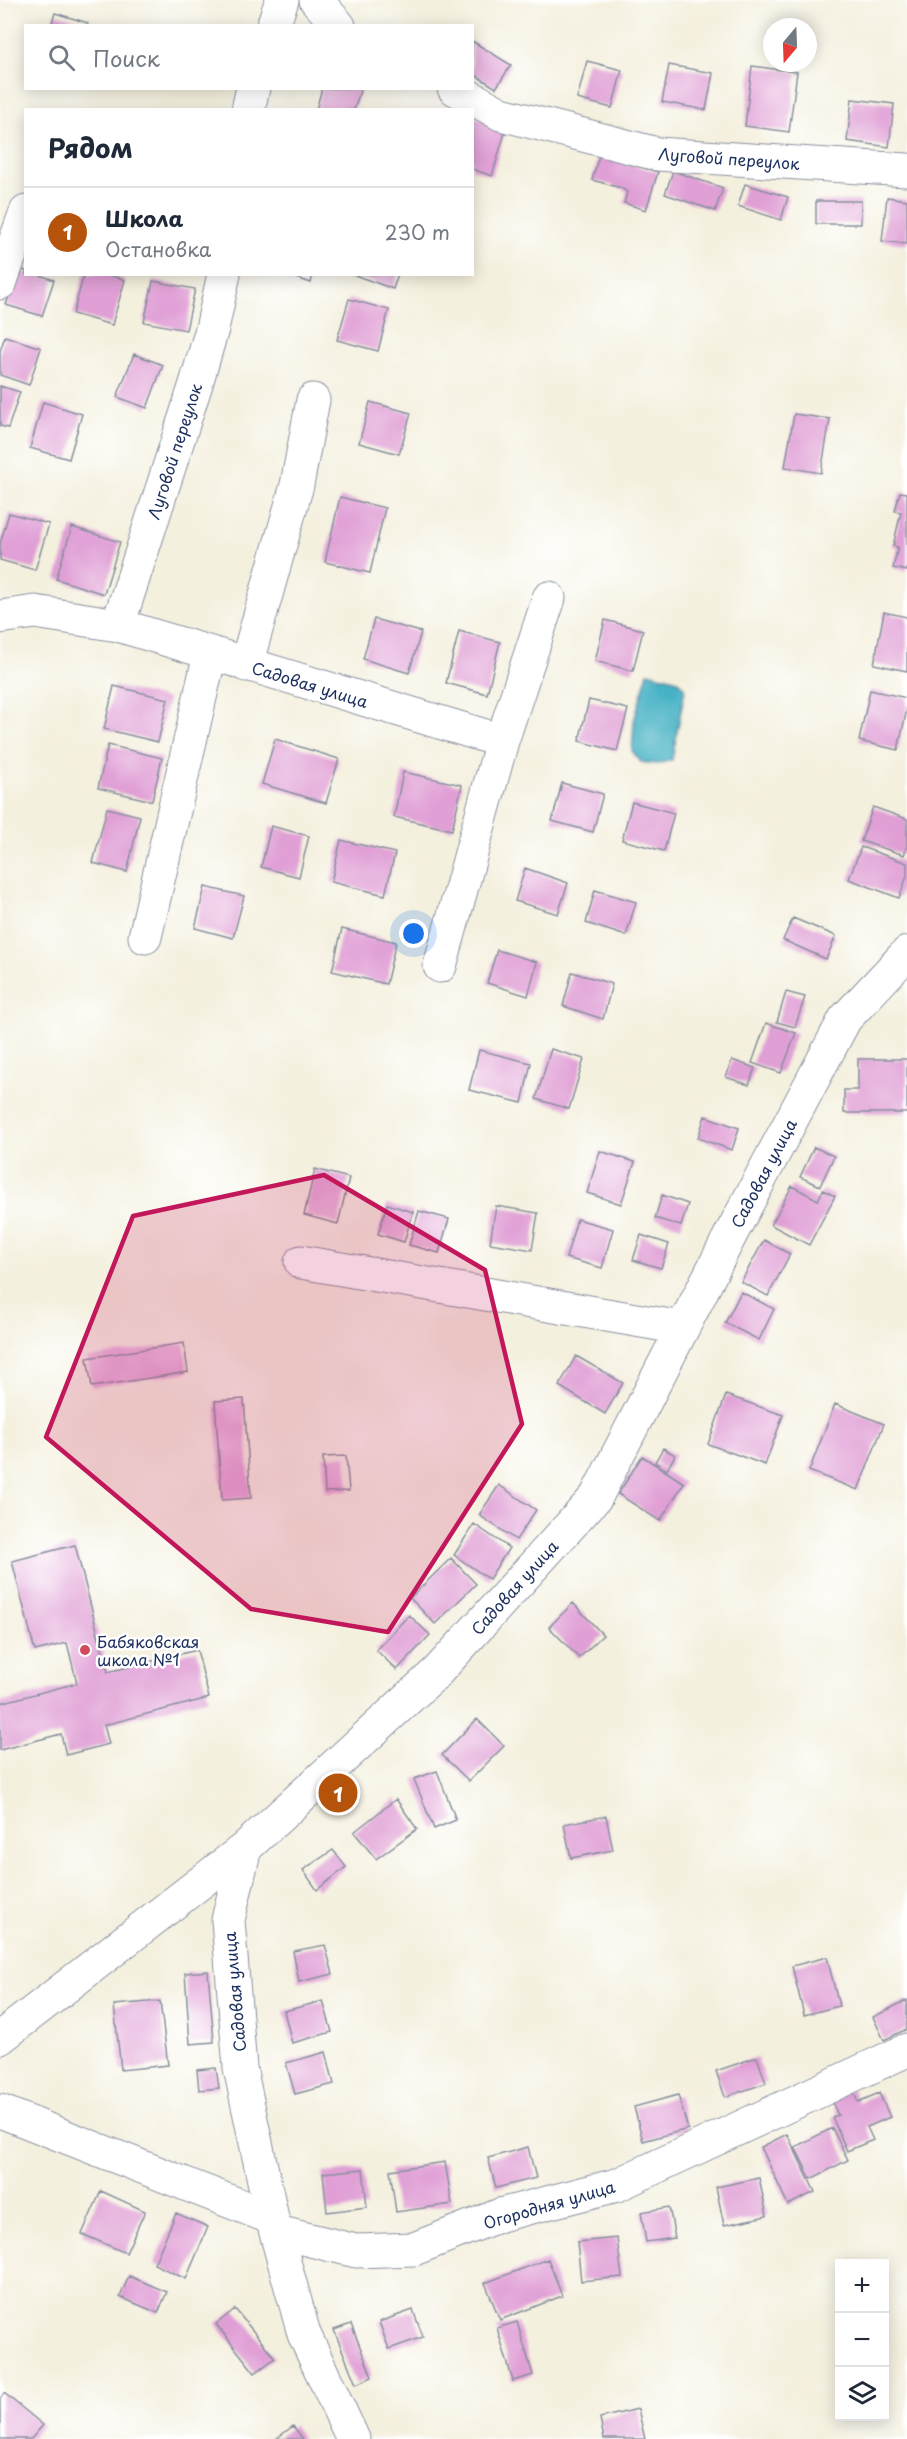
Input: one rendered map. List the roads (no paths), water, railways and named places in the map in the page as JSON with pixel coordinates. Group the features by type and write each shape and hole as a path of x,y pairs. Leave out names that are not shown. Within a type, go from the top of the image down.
{"street":[{"path":"274,24 282,0"},
{"path":"316,0 337,24"},
{"path":"248,108 253,90"},
{"name":"Луговой переулок","path":"458,90 501,114 657,154 907,170"},
{"path":"0,283 24,217"},
{"name":"Луговой переулок","path":"118,625 196,384 212,329 224,276"},
{"path":"246,665 297,485 313,400"},
{"path":"440,966 502,741 549,598"},
{"name":"Садовая улица","path":"0,617 35,612 118,625 502,741"},
{"path":"145,937 210,654"},
{"name":"Садовая улица","path":"274,2225 240,2068 228,1920 245,1848 437,1672 596,1497 682,1328 845,1019 907,953"},
{"path":"301,1262 682,1328"},
{"path":"0,2038 245,1848"},
{"name":"Огородняя улица","path":"0,2111 274,2225 356,2251 414,2249 500,2215 617,2185 907,2050"},
{"path":"274,2225 304,2334 353,2439"}],"water":[{"path":"648,672 678,680 685,689 672,760 657,764 641,762 632,751 634,721"}],"place":[{"name":"Бабяковская школа №1","path":"85,1650"},
{"name":"Школа","path":"338,1793"}]}
